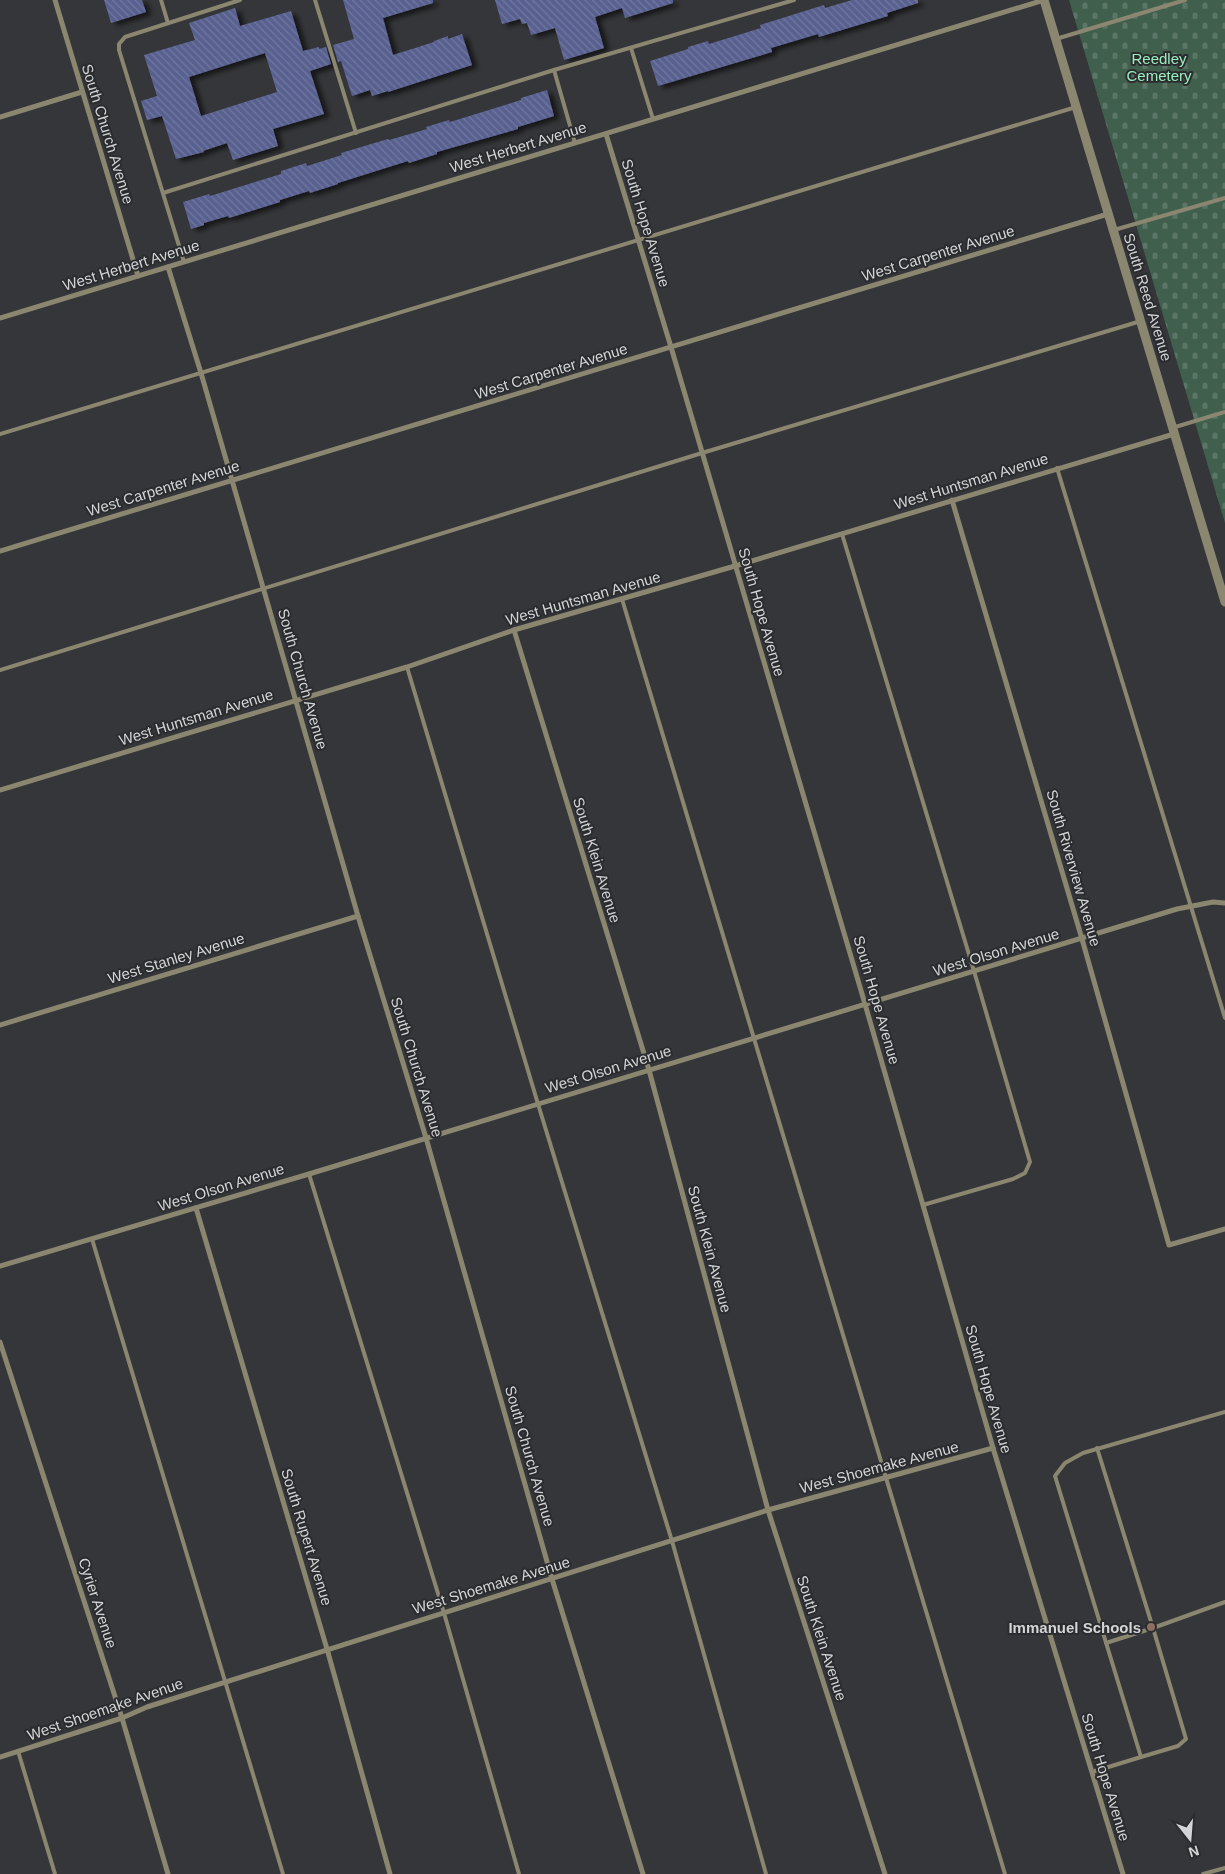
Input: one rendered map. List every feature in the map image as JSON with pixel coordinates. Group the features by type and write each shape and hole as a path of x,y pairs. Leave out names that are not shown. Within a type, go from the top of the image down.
{"street":[{"name":"South Church Avenue","path":"55,0 138,276"},
{"name":"South Reed Avenue","path":"1044,0 1225,602"},
{"name":"West Herbert Avenue","path":"0,318 1044,0"},
{"path":"0,117 82,92"},
{"name":"South Hope Avenue","path":"606,134 671,347 865,1004 993,1448 1123,1874"},
{"name":"West Carpenter Avenue","path":"0,551 1108,214"},
{"name":"South Church Avenue","path":"168,267 201,373 358,916 426,1138 552,1579 643,1874"},
{"name":"West Huntsman Avenue","path":"0,790 406,667 514,630 842,534 1173,431"},
{"name":"South Riverview Avenue","path":"952,500 1082,939 1169,1245 1225,1229"},
{"name":"South Klein Avenue","path":"514,630 649,1070 768,1510 885,1874"},
{"name":"West Olson Avenue","path":"0,1266 309,1174 1177,909 1213,902 1225,903"},
{"name":"West Stanley Avenue","path":"0,1024 358,916"},
{"name":"South Rupert Avenue","path":"196,1208 327,1649 390,1874"},
{"name":"Cyrier Avenue","path":"0,1342 122,1718 168,1874"},
{"name":"West Shoemake Avenue","path":"0,1756 122,1718 147,1707 327,1649 768,1510 993,1448"}],"lane":[{"path":"160,0 168,23"},
{"path":"184,262 119,50 119,44 125,36 240,0"},
{"path":"315,0 356,133"},
{"path":"163,193 554,70 794,0"},
{"path":"1056,39 1185,0"},
{"path":"631,48 653,119"},
{"path":"554,70 575,142"},
{"path":"0,434 1076,107"},
{"path":"1114,231 1225,198"},
{"path":"0,670 702,453 1140,321"},
{"path":"1173,431 1225,412"},
{"path":"1057,468 1225,1018"},
{"path":"842,534 1030,1162 1025,1173 1013,1179 923,1205"},
{"path":"622,599 1005,1874"},
{"path":"406,667 672,1541 766,1874"},
{"path":"309,1174 444,1613 519,1874"},
{"path":"92,1239 283,1874"},
{"path":"1141,1757 1055,1476 1065,1463 1083,1453 1225,1412"},
{"path":"1092,1772 1178,1746 1186,1739 1097,1448"},
{"path":"1106,1643 1225,1602"},
{"path":"18,1751 55,1874"},
{"path":"1203,1874 1225,1868"}],"green space":[{"name":"Reedley Cemetery","path":"1069,0 1225,0 1225,523"}],"building":[{"path":"104,0 142,0 146,12 111,23"},
{"path":"343,0 433,0 433,3 383,18 393,55 448,36 448,39 462,34 472,65 388,92 372,96 370,90 352,96 341,61 338,62 333,45 354,39"},
{"path":"495,0 673,0 673,3 625,18 622,8 595,17 604,48 564,60 555,28 531,35 527,23 522,24 520,19 502,24"},
{"path":"852,0 918,0 918,3 887,13 888,16 819,37 818,34 771,48 772,52 658,86 650,61 708,41 709,44 761,28 760,25 824,5 825,8"},
{"path":"235,8 240,26 291,11 303,51 326,47 331,64 310,71 324,114 273,129 278,146 233,160 227,143 204,152 176,159 162,116 147,120 141,101 157,96 144,55 195,40 189,23","holes":["265,53 277,92 201,116 189,77"]},
{"path":"547,90 554,116 518,127 518,129 437,152 437,154 409,163 408,161 310,193 309,191 229,218 228,216 204,223 204,225 191,229 183,202 209,194 210,196 281,174 281,171 306,163 307,166 342,155 341,153 427,129 426,127 449,120 450,122"}],"place":[{"name":"Immanuel Schools","path":"1151,1627"}]}
